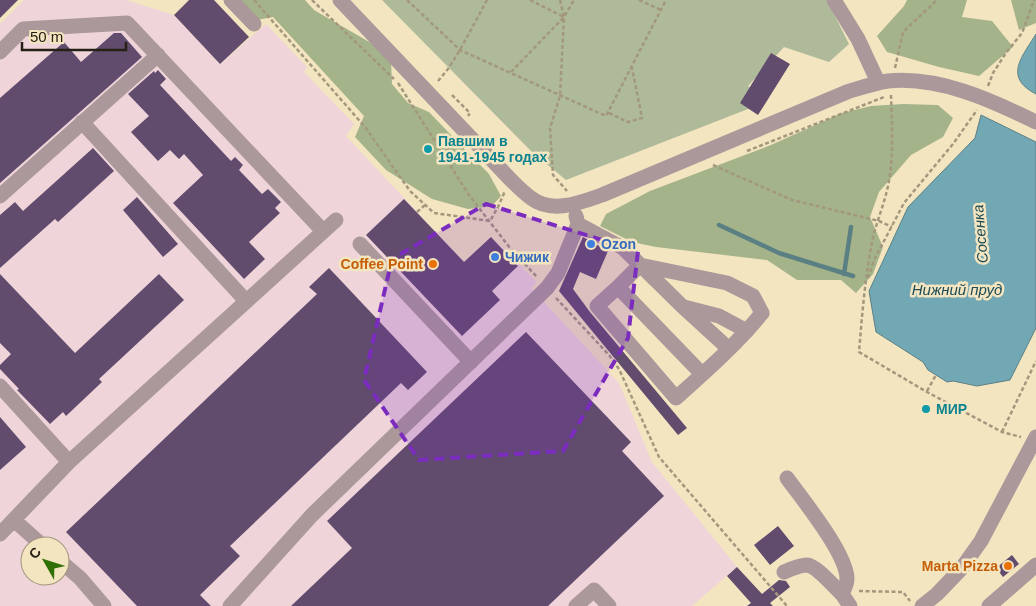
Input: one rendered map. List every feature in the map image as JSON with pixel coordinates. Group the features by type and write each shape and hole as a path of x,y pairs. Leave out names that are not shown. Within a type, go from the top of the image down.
{"street":[{"path":"231,0 254,24"},
{"path":"340,0 511,180 532,199 551,207 572,205 602,195 847,92 878,82 914,82 938,85 996,103 1036,122"},
{"path":"834,0 858,39 878,82"},
{"path":"0,52 23,29 127,23 323,231"},
{"path":"0,196 158,55"},
{"path":"82,122 246,301"},
{"path":"230,606 312,515 547,288 558,272 578,224 572,205"},
{"path":"0,534 69,462 336,220"},
{"path":"578,224 623,248 729,349"},
{"path":"360,244 471,362"},
{"path":"640,265 727,283 752,296 762,312 729,349 676,398 597,306 640,265"},
{"path":"618,287 702,374"},
{"path":"682,306 719,316 747,331"},
{"path":"0,386 69,462"},
{"path":"922,606 941,600 1031,463 1029,438"},
{"path":"787,478 823,528 844,563 847,580 846,600"},
{"path":"14,520 32,536"},
{"path":"784,572 798,566 808,565 814,568 846,600"},
{"path":"989,606 1036,565"},
{"path":"70,570 80,578 104,606"},
{"path":"576,606 594,590 609,606"}],"path":[{"path":"254,0 364,127 410,192 434,212 490,220"},
{"path":"312,0 398,83 469,195 510,248 609,355 619,369 658,456 787,606"},
{"path":"407,0 460,50 606,116 666,0"},
{"path":"460,50 487,0"},
{"path":"530,0 564,17"},
{"path":"560,0 564,17 560,96 550,128 554,175 567,192 572,205"},
{"path":"511,72 564,17 574,0"},
{"path":"639,0 661,10"},
{"path":"894,70 903,32 937,0"},
{"path":"986,89 993,73 1022,33 1034,0"},
{"path":"610,113 628,122 642,118 631,68"},
{"path":"892,94 892,150 888,185 873,239 859,352 927,392 1002,432 1029,438"},
{"path":"866,284 874,260 904,203 954,144 978,107"},
{"path":"713,165 792,200 879,221 892,227"},
{"path":"417,212 425,205"},
{"path":"1002,432 1036,361"},
{"path":"927,392 936,375"},
{"path":"846,600 855,591 903,592"}],"highlighted area":[{"path":"486,204 638,251 628,338 563,451 419,460 364,380 392,259"}],"shaded area":[{"path":"24,0 126,0 174,15 220,64 266,24 307,67 304,72 354,124 346,136 464,262 491,237 537,282 531,288 619,383 652,462 737,567 692,606 0,606 0,24"}],"green space":[{"path":"238,0 305,0 314,10 371,43 391,60 392,84 408,103 429,112 489,174 501,196 492,206 468,209 432,199 386,170 355,137 364,116 273,17 257,20"},
{"path":"382,0 827,0 849,44 829,62 784,47 748,86 766,102 566,180 532,152"},
{"path":"907,0 967,0 962,17 992,21 1013,47 979,76 887,52 877,36 904,6"},
{"path":"1011,0 1036,0 1036,23 1019,30"},
{"path":"903,104 938,105 953,118 943,137 911,155 879,192 870,217 883,247 873,274 856,293 841,280 797,280 767,260 656,247 632,242 600,226 606,214 650,191 771,145 842,113 871,106"}],"water":[{"path":"1036,34 1036,94 1020,81 1018,66"},
{"name":"Нижний пруд","path":"981,115 1036,142 1036,328 1010,380 977,386 953,381 947,382 928,370 923,362 876,332 869,291 908,207 975,138"}],"building":[{"path":"0,0 18,0 0,18"},
{"path":"189,0 214,0 249,37 220,64 174,15"},
{"path":"114,33 121,33 142,57 0,183 0,98 64,42 81,62"},
{"path":"771,53 790,64 758,115 740,103"},
{"path":"158,70 166,79 160,85 231,161 235,157 243,165 239,170 262,194 268,189 281,202 275,208 280,213 249,242 265,259 244,279 173,203 203,175 184,154 179,159 170,150 158,161 131,132 149,116 128,94 154,71 155,73"},
{"path":"93,148 114,171 58,222 55,219 0,268 0,215 15,202 23,211"},
{"path":"137,197 178,244 163,257 123,210"},
{"path":"404,199 464,262 491,237 518,266 492,291 500,300 462,336 366,235"},
{"path":"583,237 608,251 596,279 580,272 573,289 687,428 678,435 559,291"},
{"path":"329,268 427,372 408,390 401,383 230,546 240,556 200,595 211,606 137,606 66,532 317,294 309,287"},
{"path":"0,274 75,353 159,274 184,300 99,379 102,382 66,416 63,412 50,424 17,390 19,389 0,369 0,365 11,354 0,343"},
{"path":"526,332 631,442 622,451 664,496 548,606 291,606 352,548 327,521"},
{"path":"0,417 26,447 0,470"},
{"path":"778,526 794,546 770,565 754,545"},
{"name":"Marta Pizza","path":"1012,555 1019,564 1003,577 996,568"},
{"path":"737,567 762,594 779,580 786,581 790,587 770,603 773,606 747,606 751,603 727,576"}],"waterway":[{"path":"719,225 779,253 853,276"},
{"path":"844,274 851,227"}],"place":[{"name":"Павшим в 1941-1945 годах","path":"428,149"},
{"name":"Ozon","path":"591,244"},
{"name":"Чижик","path":"495,257"},
{"name":"Coffee Point","path":"433,264"},
{"name":"МИР","path":"926,409"},
{"name":"Marta Pizza","path":"1008,566"}],"water label":[{"name":"Сосенка","path":"980,234"}]}
